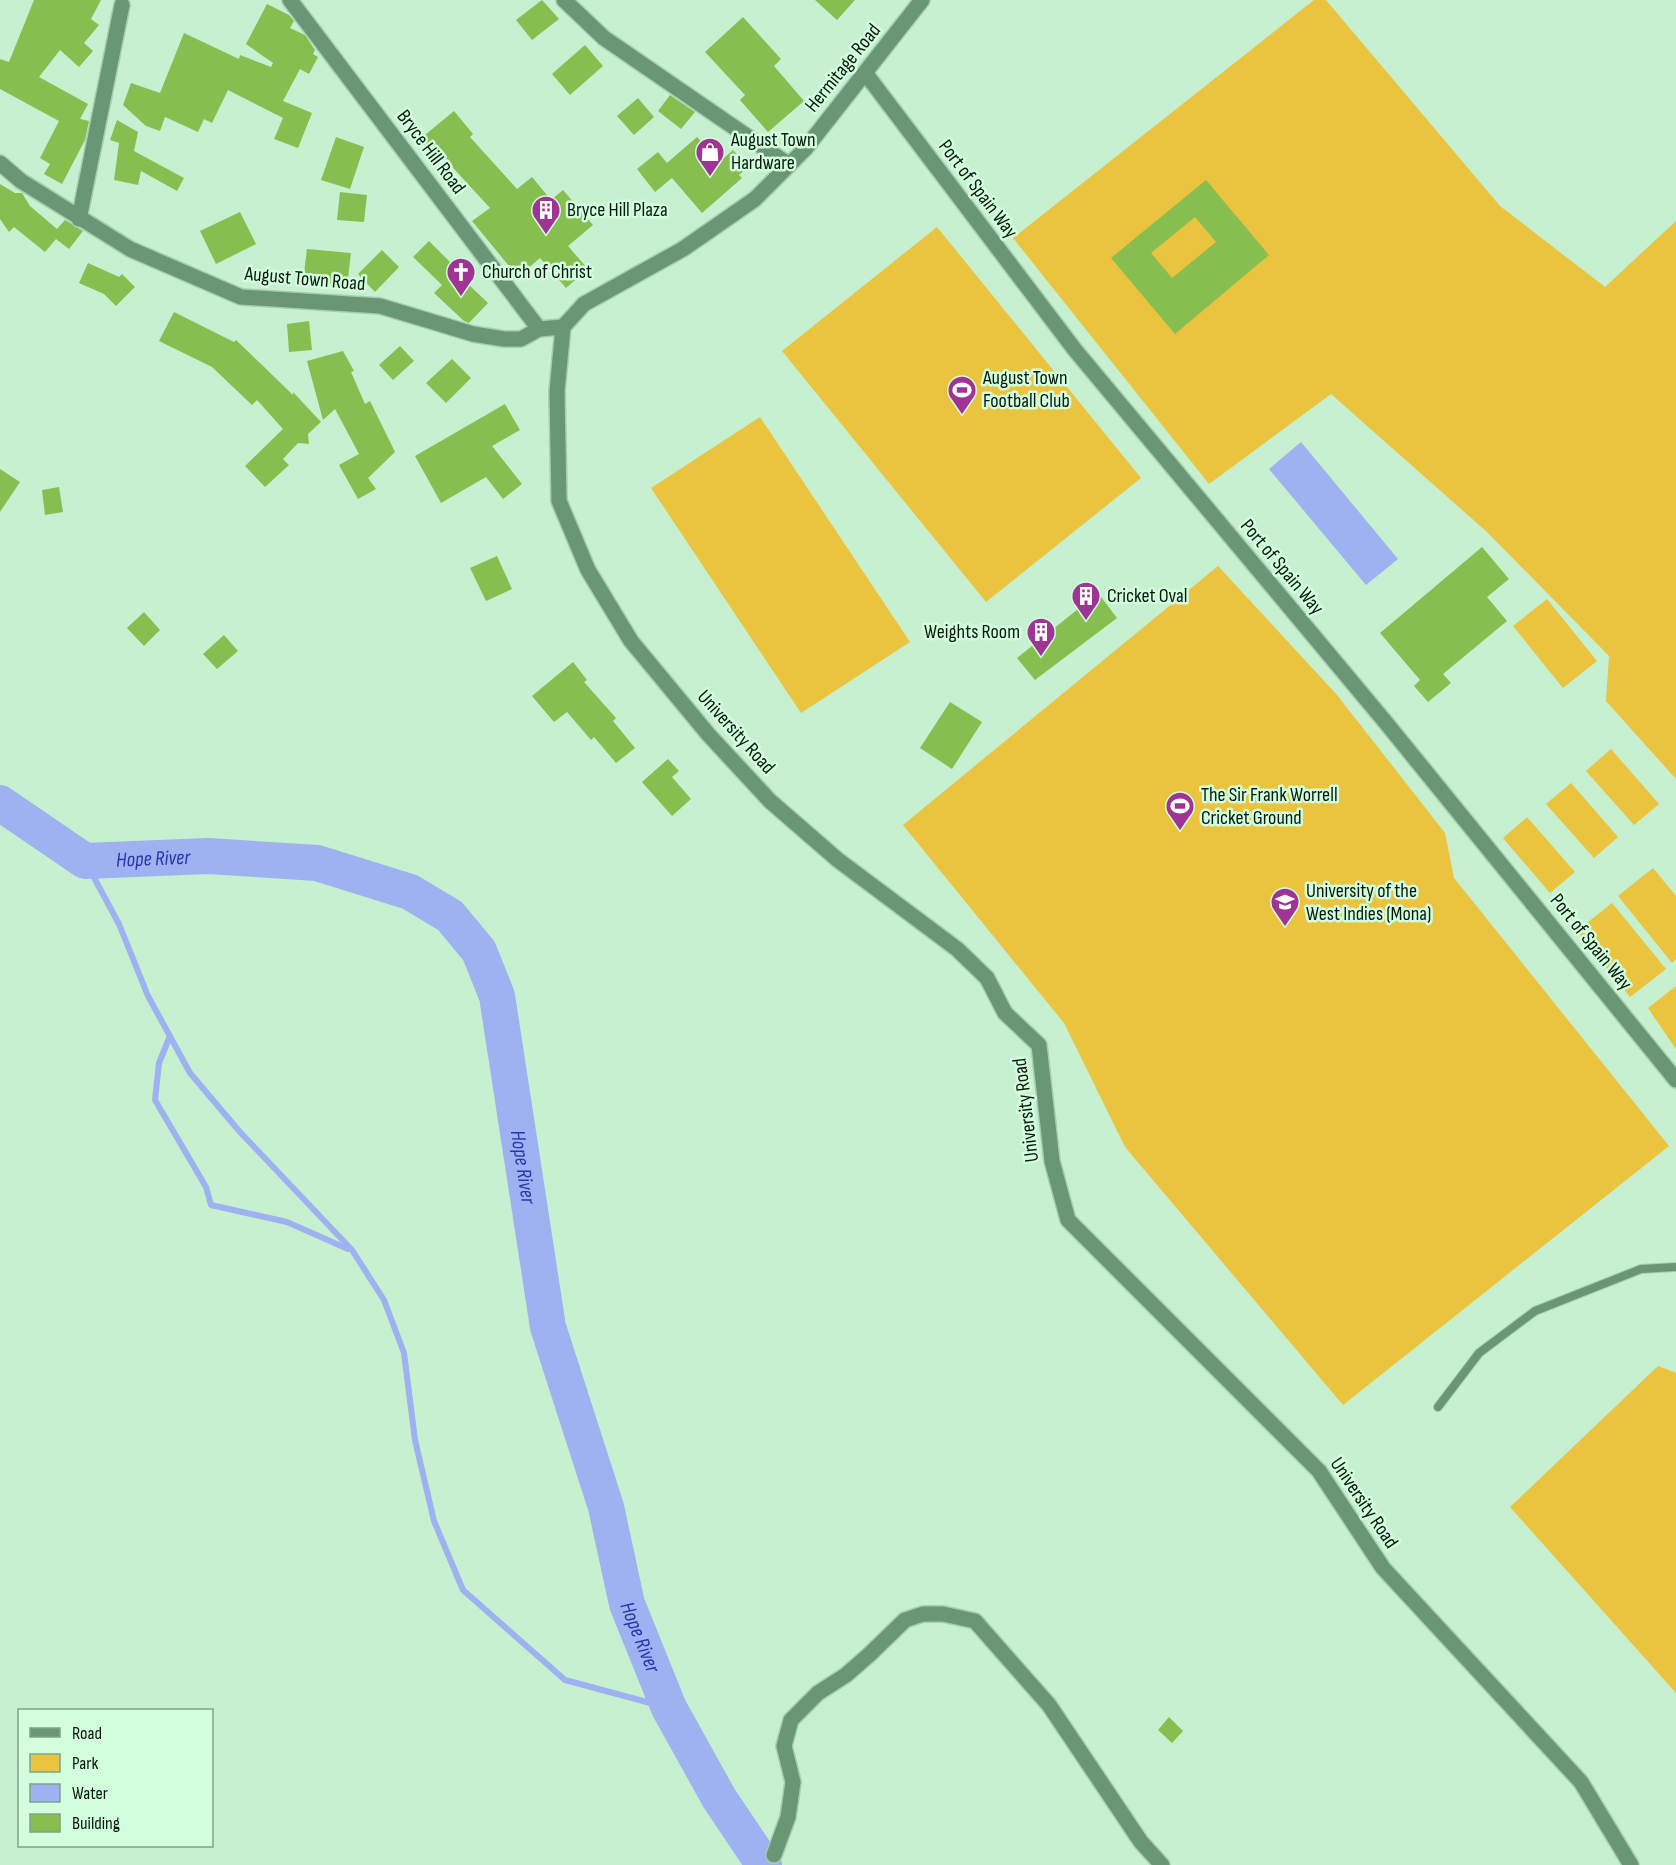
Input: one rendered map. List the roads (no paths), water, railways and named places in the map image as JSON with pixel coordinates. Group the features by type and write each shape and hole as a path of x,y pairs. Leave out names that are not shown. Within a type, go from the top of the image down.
{"street":[{"name":"Bryce Hill Road","path":"290,0 539,329"},
{"path":"564,0 604,38 789,165"},
{"name":"Hermitage Road","path":"562,327 584,304 683,249 754,199 805,149 922,0"},
{"path":"79,219 122,4"},
{"name":"Port of Spain Way","path":"866,74 1075,350 1386,724 1676,1080"},
{"name":"August Town Road","path":"0,163 21,181 130,249 241,297 380,306 472,334 504,339 521,339 539,329 562,327"},
{"name":"University Road","path":"562,327 557,391 559,501 588,570 631,641 708,734 770,801 838,860 957,950 987,978 1005,1013 1039,1045 1052,1161 1068,1220 1319,1471 1383,1568 1581,1782 1631,1865"},
{"path":"774,1855 788,1817 793,1782 784,1746 791,1720 818,1693 862,1661 905,1620 923,1614 943,1614 975,1621 1049,1705 1141,1842 1162,1865"}],"lane":[{"path":"1438,1407 1479,1353 1534,1311 1641,1269 1676,1267"}],"water":[{"path":"1301,442 1398,559 1366,585 1269,469"}],"waterway":[{"name":"Hope River","path":"0,803 85,861 208,856 317,863 410,892 450,916 479,951 497,996 548,1327 606,1507 627,1604 669,1708 719,1798 764,1865"},
{"path":"85,861 119,924 148,996 190,1073 240,1132 352,1250 384,1300 404,1353 415,1440 434,1521 463,1590 565,1680 669,1708"},
{"path":"170,1036 159,1063 155,1100 206,1187 211,1205 287,1222 348,1249"}],"place":[{"name":"August Town Hardware","path":"710,178"},
{"name":"Bryce Hill Plaza","path":"546,236"},
{"name":"Church of Christ","path":"461,298"},
{"name":"August Town Football Club","path":"962,416"},
{"name":"Cricket Oval","path":"1086,622"},
{"name":"Weights Room","path":"1041,658"},
{"name":"The Sir Frank Worrell Cricket Ground","path":"1180,832"},
{"name":"University of the West Indies (Mona)","path":"1285,928"}]}
